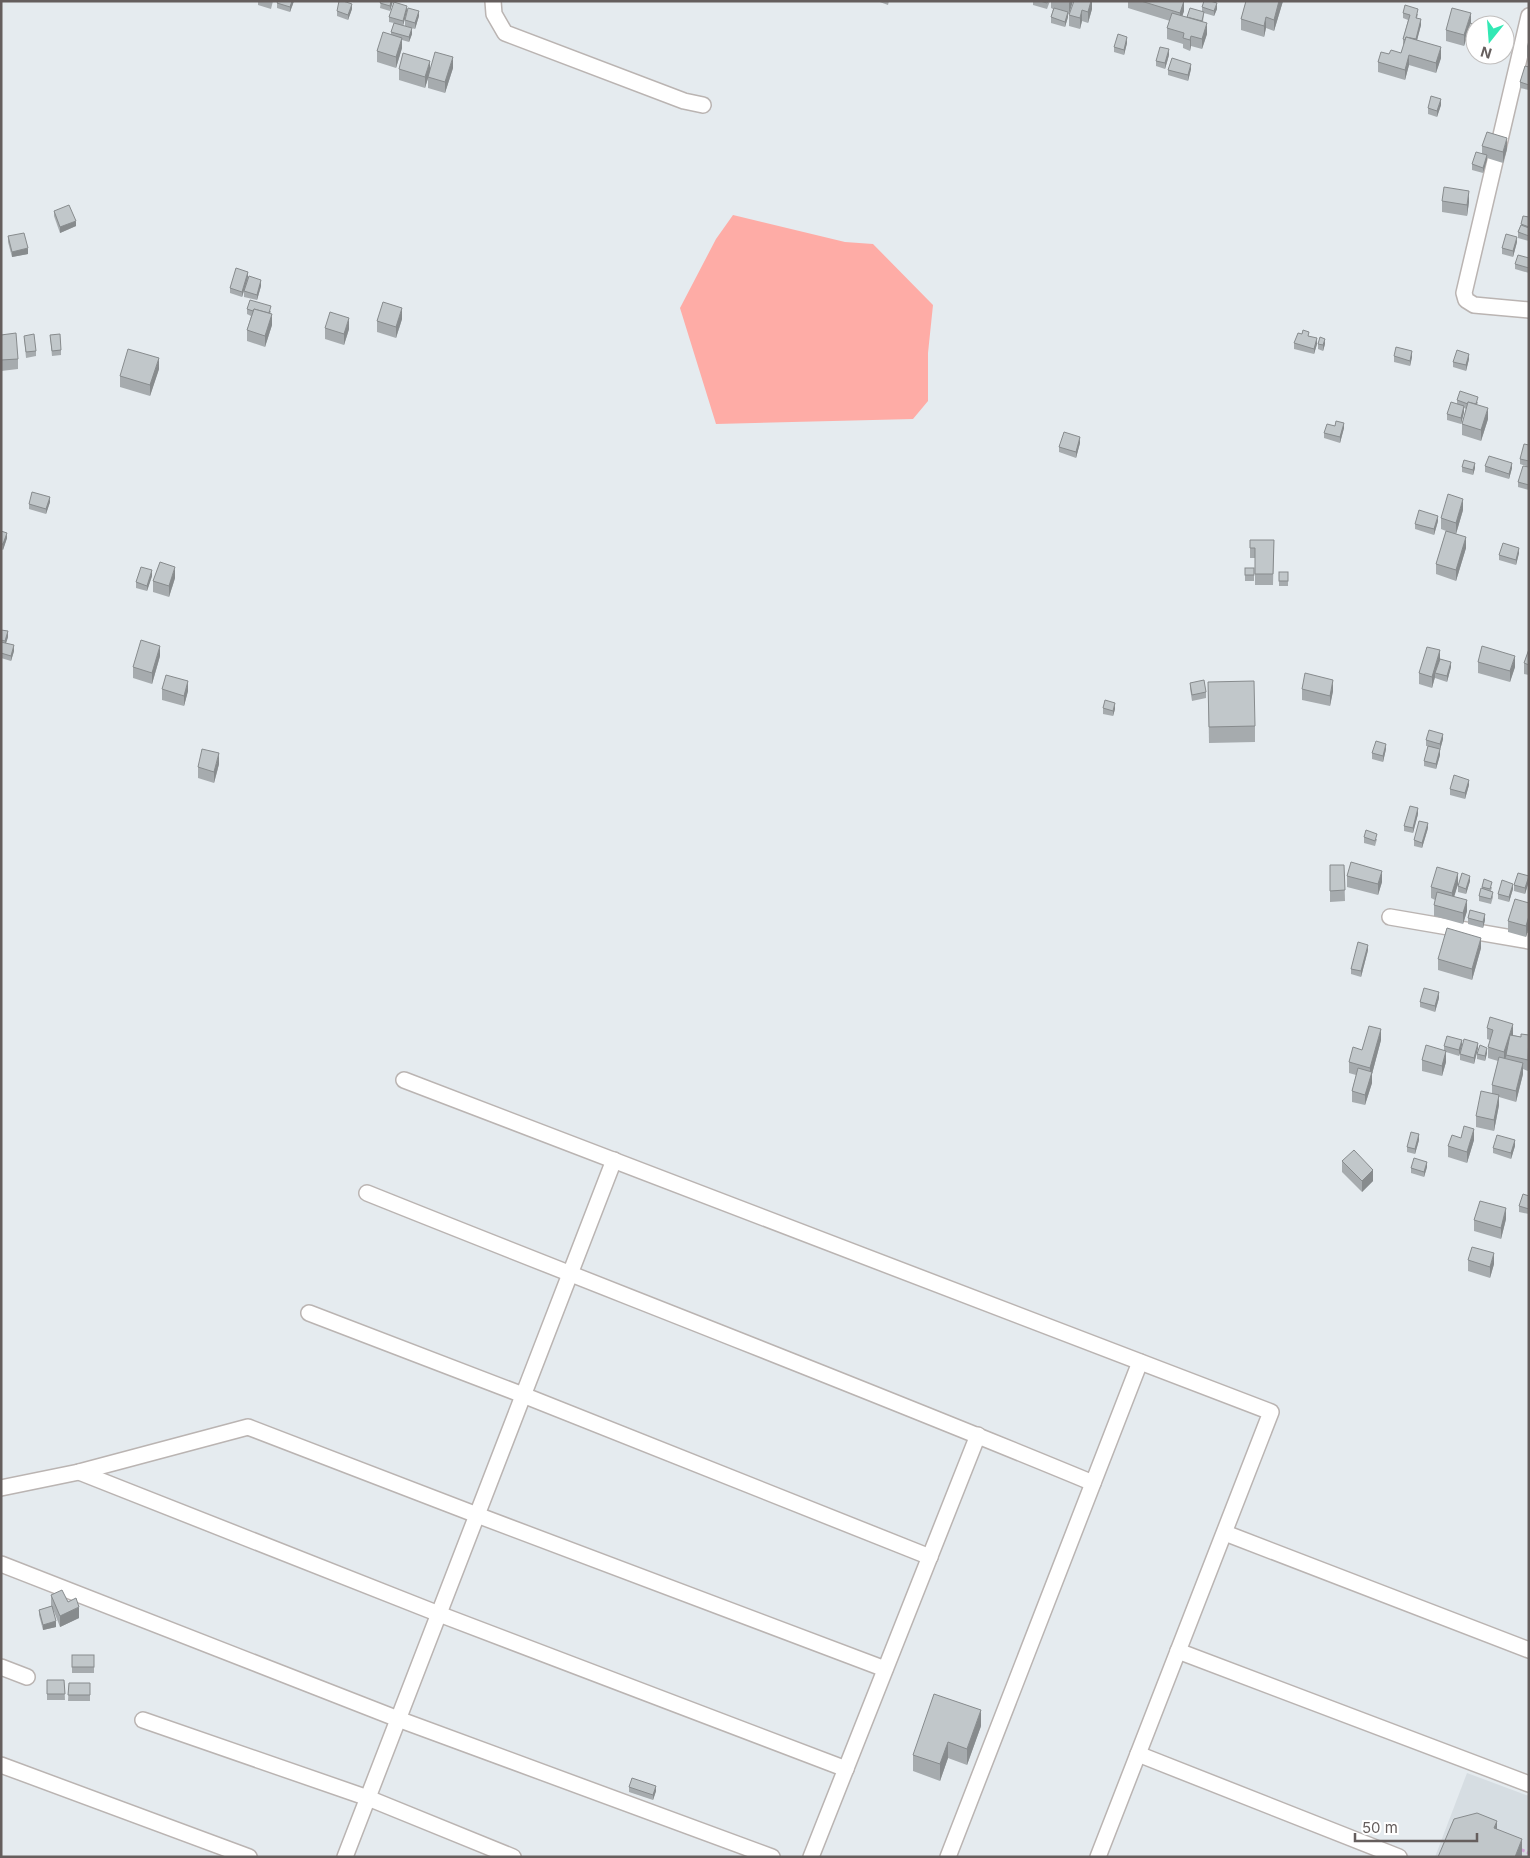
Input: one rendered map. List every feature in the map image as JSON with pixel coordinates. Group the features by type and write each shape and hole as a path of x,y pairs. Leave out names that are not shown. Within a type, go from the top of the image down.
{"street":[{"path":"493,1 494,14 505,33 684,101 703,105"},
{"path":"1529,16 1464,293 1466,300 1474,305 1529,310"},
{"path":"1390,917 1529,940"},
{"path":"404,1080 1271,1412 1098,1857"},
{"path":"345,1857 614,1160"},
{"path":"367,1193 978,1435 1093,1483"},
{"path":"309,1313 523,1395 930,1557"},
{"path":"948,1857 1140,1362"},
{"path":"1,1488 79,1472 248,1427 477,1516 885,1669"},
{"path":"811,1857 978,1435"},
{"path":"79,1472 439,1614 846,1769"},
{"path":"1225,1533 1529,1650"},
{"path":"1,1564 398,1720 772,1857"},
{"path":"1178,1650 1529,1784"},
{"path":"1,1667 27,1676"},
{"path":"142,1720 368,1798 513,1857"},
{"path":"1138,1754 1399,1857"},
{"path":"1,1765 249,1857"}],"path":[{"path":"1514,1846 1529,1853"}],"shaded area":[{"path":"733,215 845,242 873,244 933,305 928,353 928,401 913,419 716,424 680,308 716,239"},
{"path":"1467,1773 1529,1796 1529,1857 1435,1857"}],"building":[{"path":"278,1 292,1 290,7 277,3"},
{"path":"339,1 352,4 348,15 337,11"},
{"path":"381,1 391,1 390,6 380,3"},
{"path":"1074,1 1091,1 1088,12 1082,10 1080,18 1069,15"},
{"path":"1141,1 1184,1 1180,13"},
{"path":"1204,1 1217,3 1214,11 1202,7"},
{"path":"1246,1 1279,1 1274,20 1266,17 1264,26 1241,19"},
{"path":"394,2 407,6 403,21 389,17"},
{"path":"1405,5 1418,9 1416,18 1421,19 1416,39 1406,37 1405,40 1403,39 1410,15 1403,13"},
{"path":"408,8 419,11 415,23 405,20"},
{"path":"1054,8 1068,12 1065,22 1051,17"},
{"path":"1190,8 1204,12 1202,21 1187,17"},
{"path":"1452,8 1471,13 1470,15 1465,15 1464,35 1446,30"},
{"path":"1172,13 1207,23 1202,39 1191,36 1190,40 1183,38 1184,33 1167,28"},
{"path":"394,23 412,28 409,37 391,32"},
{"path":"383,32 402,38 396,57 377,51"},
{"path":"1118,34 1127,37 1124,50 1114,47"},
{"path":"1406,37 1441,47 1436,63 1409,55 1405,70 1378,62 1381,52 1389,54 1391,50 1401,53"},
{"path":"1160,47 1169,49 1165,63 1156,61"},
{"path":"435,52 453,57 445,82 428,77"},
{"path":"403,53 430,61 425,77 399,69"},
{"path":"1172,58 1191,64 1188,75 1168,70"},
{"path":"1525,66 1529,67 1529,85 1520,82"},
{"path":"1431,96 1441,99 1437,111 1428,108"},
{"path":"1487,132 1507,138 1503,152 1482,146"},
{"path":"1476,152 1487,155 1483,168 1472,164"},
{"path":"1444,187 1469,191 1467,205 1442,201"},
{"path":"69,205 76,221 60,227 54,211"},
{"path":"1523,216 1529,217 1529,227 1521,224"},
{"path":"1521,225 1529,228 1529,236 1518,232"},
{"path":"24,233 28,248 12,252 8,236"},
{"path":"1506,234 1517,237 1513,251 1502,248"},
{"path":"1518,255 1529,258 1529,268 1515,264"},
{"path":"236,268 248,272 242,292 230,288"},
{"path":"249,276 261,280 257,295 244,291"},
{"path":"250,300 271,306 269,313 247,309"},
{"path":"383,302 402,308 396,327 377,321"},
{"path":"254,309 272,314 265,336 247,330"},
{"path":"330,312 349,318 344,334 325,328"},
{"path":"1303,330 1309,332 1308,336 1317,338 1314,349 1294,343 1298,333 1302,334"},
{"path":"16,333 18,359 1,360 1,335"},
{"path":"34,334 36,351 26,352 24,336"},
{"path":"60,334 61,350 52,351 50,335"},
{"path":"1320,337 1325,339 1323,345 1318,344"},
{"path":"1396,347 1412,351 1410,361 1394,356"},
{"path":"128,349 159,358 150,385 120,376"},
{"path":"1457,350 1469,354 1466,365 1453,362"},
{"path":"1460,391 1478,397 1476,404 1468,402 1468,404 1457,400"},
{"path":"1451,402 1464,406 1461,418 1447,414"},
{"path":"1468,402 1488,408 1481,430 1462,424"},
{"path":"1336,421 1344,423 1340,437 1324,433 1327,424 1335,426"},
{"path":"1064,432 1080,437 1076,452 1059,447"},
{"path":"1524,444 1529,445 1529,461 1520,459"},
{"path":"1489,456 1512,463 1509,474 1485,466"},
{"path":"1464,460 1475,463 1473,470 1462,467"},
{"path":"1523,466 1529,467 1529,485 1518,482"},
{"path":"32,492 50,497 46,509 29,504"},
{"path":"1448,494 1463,499 1456,523 1441,518"},
{"path":"1419,510 1438,516 1434,529 1415,524"},
{"path":"1,531 7,533 3,544 1,544"},
{"path":"1446,531 1466,537 1456,570 1436,564"},
{"path":"1250,540 1274,540 1273,574 1255,574 1255,548 1250,548"},
{"path":"1503,543 1519,548 1516,560 1499,555"},
{"path":"160,562 175,567 169,586 153,581"},
{"path":"141,567 152,570 147,586 136,582"},
{"path":"1245,568 1254,568 1254,575 1245,575"},
{"path":"1279,572 1288,572 1288,581 1279,581"},
{"path":"1,630 8,631 5,641 1,640"},
{"path":"141,640 160,646 152,673 133,667"},
{"path":"1,642 14,645 11,656 1,653"},
{"path":"1482,646 1515,656 1510,671 1478,662"},
{"path":"1427,647 1440,650 1432,677 1419,673"},
{"path":"1529,649 1529,665 1524,663"},
{"path":"1440,659 1451,662 1447,676 1435,673"},
{"path":"1305,673 1333,680 1330,696 1302,689"},
{"path":"166,675 188,681 184,696 162,689"},
{"path":"1204,680 1206,692 1192,695 1190,683"},
{"path":"1254,681 1255,726 1209,727 1208,682"},
{"path":"1105,700 1115,703 1113,711 1103,708"},
{"path":"1429,730 1443,734 1440,744 1426,740"},
{"path":"1376,741 1386,744 1383,756 1372,753"},
{"path":"1428,746 1440,749 1436,764 1424,761"},
{"path":"202,749 219,753 214,772 198,767"},
{"path":"1454,775 1469,780 1465,793 1450,789"},
{"path":"1410,806 1418,808 1413,828 1404,826"},
{"path":"1419,821 1428,823 1422,843 1414,840"},
{"path":"1366,830 1377,834 1375,841 1364,837"},
{"path":"1351,862 1382,871 1378,884 1347,876"},
{"path":"1330,865 1344,865 1345,890 1330,891"},
{"path":"1437,867 1458,873 1452,893 1431,887"},
{"path":"1462,873 1470,876 1466,889 1458,886"},
{"path":"1518,873 1529,876 1525,888 1514,885"},
{"path":"1484,879 1492,882 1490,889 1482,887"},
{"path":"1502,880 1513,884 1509,897 1498,894"},
{"path":"1481,888 1493,892 1491,899 1479,896"},
{"path":"1437,892 1467,900 1463,913 1434,905"},
{"path":"1515,899 1529,903 1529,916 1526,926 1508,921"},
{"path":"1470,910 1485,914 1483,922 1468,918"},
{"path":"1447,928 1481,938 1472,969 1438,959"},
{"path":"1358,942 1368,945 1361,971 1351,969"},
{"path":"1424,988 1439,992 1435,1006 1420,1002"},
{"path":"1490,1017 1513,1024 1504,1052 1488,1047 1493,1030 1487,1028"},
{"path":"1369,1026 1381,1029 1370,1068 1349,1062 1353,1047 1362,1050"},
{"path":"1521,1034 1529,1035 1528,1060 1506,1055 1510,1035 1521,1037"},
{"path":"1447,1036 1462,1040 1459,1050 1444,1046"},
{"path":"1464,1039 1478,1043 1474,1058 1460,1054"},
{"path":"1426,1045 1446,1051 1442,1066 1422,1060"},
{"path":"1480,1045 1487,1048 1485,1056 1477,1054"},
{"path":"1499,1057 1523,1063 1516,1091 1492,1085"},
{"path":"1358,1068 1372,1072 1365,1095 1352,1091"},
{"path":"1481,1091 1499,1095 1494,1120 1476,1116"},
{"path":"1464,1126 1474,1129 1467,1152 1448,1146 1452,1135 1461,1138"},
{"path":"1411,1132 1419,1134 1415,1149 1407,1147"},
{"path":"1497,1135 1515,1140 1511,1153 1493,1148"},
{"path":"1354,1150 1373,1170 1362,1181 1342,1161"},
{"path":"1414,1158 1427,1162 1424,1172 1411,1168"},
{"path":"1523,1194 1529,1196 1529,1209 1519,1206"},
{"path":"1480,1201 1506,1208 1501,1228 1474,1220"},
{"path":"1472,1247 1494,1253 1490,1267 1468,1260"},
{"path":"62,1590 68,1602 76,1598 79,1607 60,1616 51,1595"},
{"path":"52,1606 56,1621 43,1625 39,1610"},
{"path":"72,1655 94,1655 94,1667 72,1667"},
{"path":"47,1680 64,1680 65,1694 47,1694"},
{"path":"69,1683 90,1683 90,1695 68,1695"},
{"path":"934,1694 981,1710 967,1749 948,1742 940,1764 913,1755"},
{"path":"632,1778 656,1786 653,1795 629,1787"},
{"path":"1477,1813 1497,1821 1494,1828 1522,1839 1515,1857 1438,1857 1454,1819"}]}
